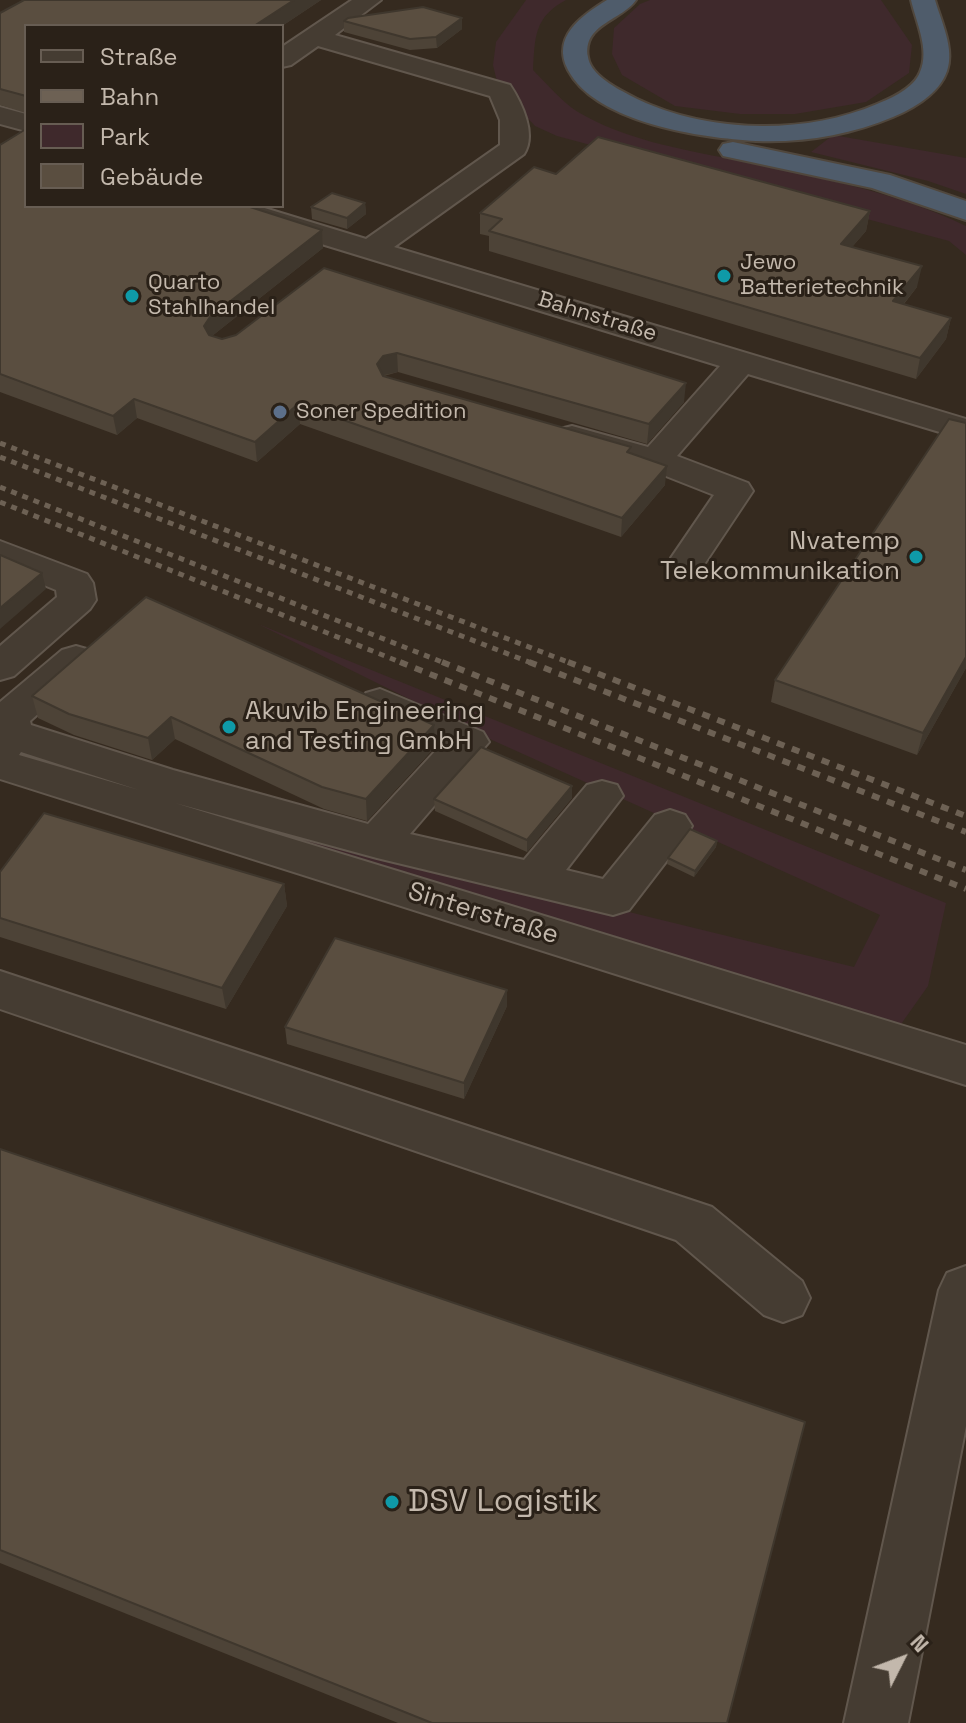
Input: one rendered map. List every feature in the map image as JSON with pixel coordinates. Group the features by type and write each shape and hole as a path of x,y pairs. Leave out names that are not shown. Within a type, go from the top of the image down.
{"highway":[{"path":"591,0 563,18 552,32 548,52 559,82 595,109 630,124 880,181 966,211"},
{"path":"624,0 583,28 575,43 573,54 590,83 609,97 679,122 772,132 844,124 875,116 915,94 927,83 937,56 923,0"},
{"path":"930,0 958,50"}],"street":[{"path":"284,58 369,0"},
{"path":"315,37 501,91 514,120 514,148 353,252"},
{"path":"0,115 24,122"},
{"path":"0,136 24,143"},
{"name":"Bahnstraße","path":"232,208 353,252 742,361 966,430"},
{"path":"655,460 742,361"},
{"path":"549,429 655,460 735,491 690,558"},
{"path":"0,553 74,583 77,600 0,667"},
{"path":"4,749 9,717 100,638"},
{"path":"342,686 468,742 377,842"},
{"name":"Sinterstraße","path":"4,749 157,796 966,1065"},
{"path":"157,796 377,842 613,898 670,826"},
{"path":"534,879 602,796"},
{"path":"0,990 694,1223 783,1298"},
{"path":"880,1721 966,1290"}],"green space":[{"path":"526,0 566,0 548,13 538,29 533,70 578,112 652,142 821,178 880,193 938,213 966,226 966,255 949,241 557,136 535,126 498,86 493,65 496,42"},
{"path":"650,0 881,0 912,45 909,73 866,102 795,114 740,114 675,106 622,75 612,54 614,28 640,4"},
{"path":"833,135 966,158 966,194 928,181 811,152"},
{"path":"258,624 946,903 928,986 899,1027 175,801 854,967 880,915 492,740"}],"building":[{"path":"24,0 294,0 257,24 24,24 24,95 0,89 0,13"},
{"path":"423,7 462,18 436,37 410,39 344,21 348,18"},
{"path":"24,130 24,208 253,208 322,230 210,317 204,326 209,335 222,339 236,335 324,268 686,383 649,424 397,353 383,356 377,364 383,376 631,447 627,452 667,466 622,518 298,404 255,442 134,399 113,416 0,374 0,145"},
{"name":"Jewo Batterietechnik","path":"598,137 870,211 841,244 922,266 893,301 951,318 920,358 489,231 502,219 480,213 534,167 556,174"},
{"path":"332,193 365,203 347,218 311,207"},
{"name":"Nvatemp Telekommunikation","path":"949,419 966,423 966,657 923,733 775,680"},
{"path":"0,555 42,573 0,608"},
{"name":"Akuvib Engineering and Testing GmbH","path":"146,597 434,725 366,799 322,787 171,717 148,738 69,714 32,696"},
{"path":"481,747 572,786 527,840 434,799"},
{"path":"44,813 284,884 222,988 0,918 0,872"},
{"path":"690,829 717,841 695,871 668,858"},
{"path":"335,938 507,990 464,1083 285,1027"},
{"name":"DSV Logistik","path":"0,1149 805,1422 727,1723 432,1723 0,1550"}],"railway":[{"path":"0,443 573,664"},
{"path":"0,457 534,664"},
{"path":"0,487 447,664"},
{"path":"0,502 400,662"},
{"path":"400,662 405,664"},
{"path":"400,662 966,889"},
{"path":"442,662 966,870"},
{"path":"529,662 966,832"},
{"path":"568,662 966,816"}],"place":[{"name":"Jewo Batterietechnik","path":"724,276"},
{"name":"Quarto Stahlhandel","path":"132,296"},
{"name":"Soner Spedition","path":"280,412"},
{"name":"Nvatemp Telekommunikation","path":"916,557"},
{"name":"Akuvib Engineering and Testing GmbH","path":"229,727"},
{"name":"DSV Logistik","path":"392,1502"}]}
